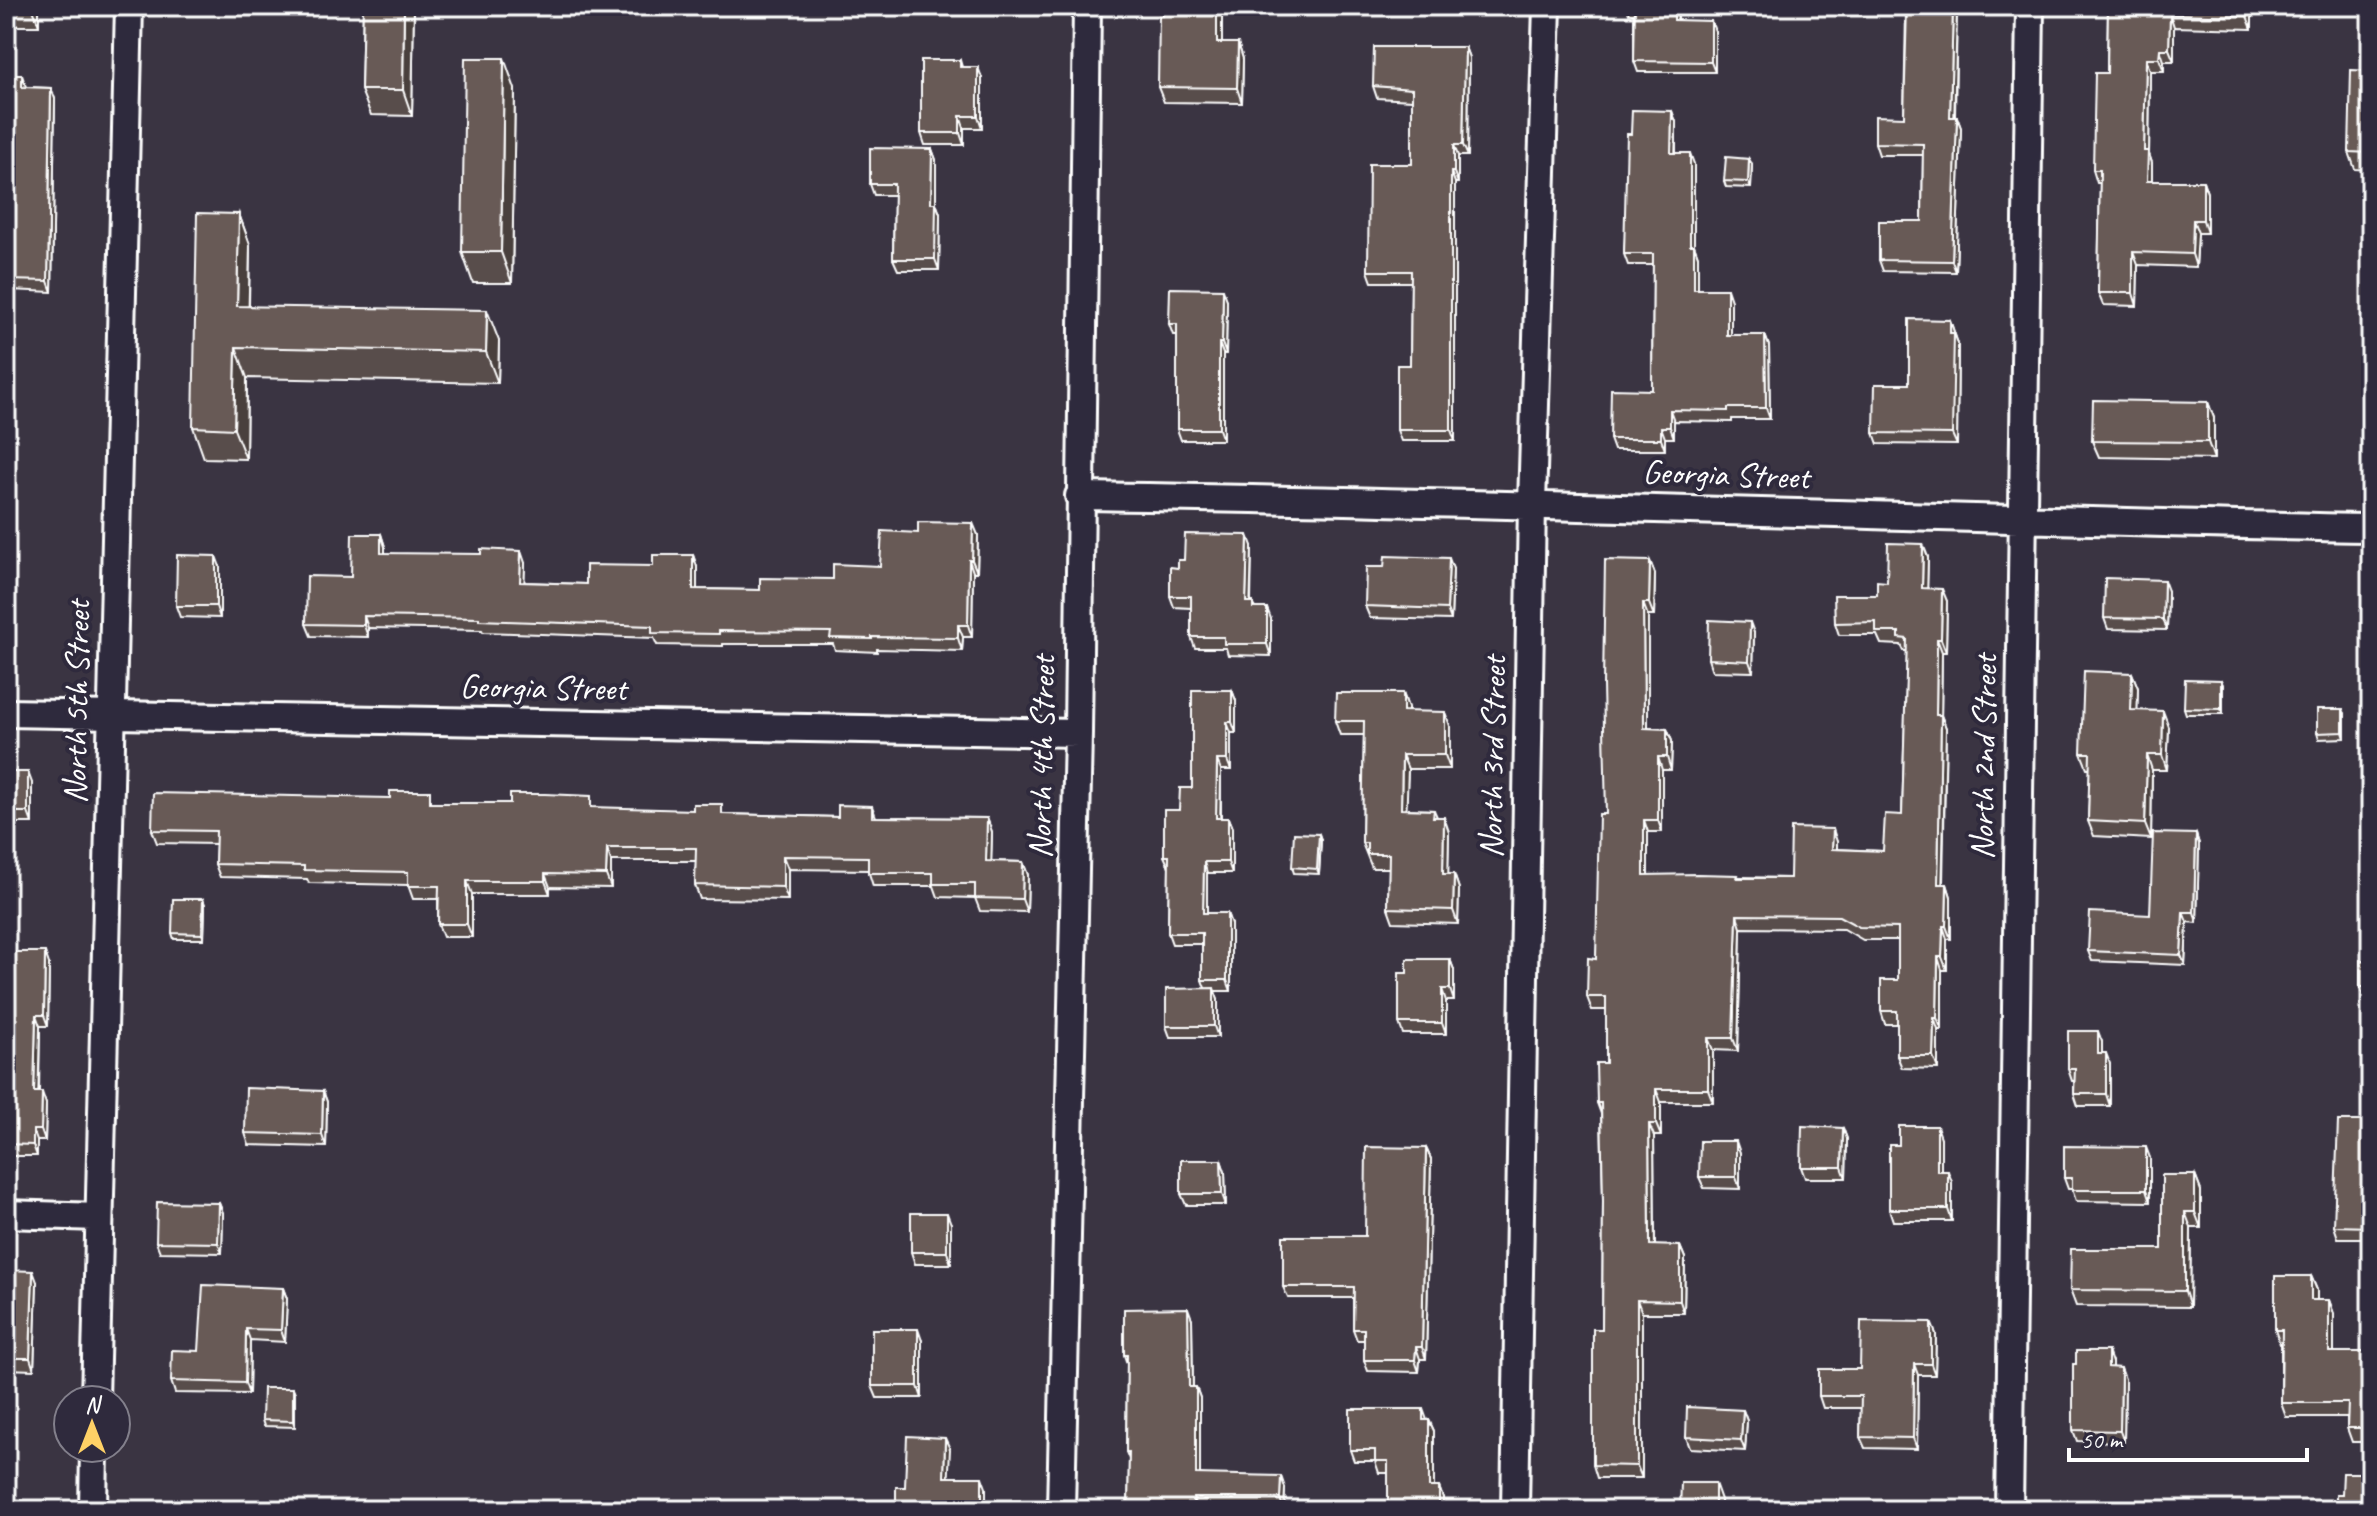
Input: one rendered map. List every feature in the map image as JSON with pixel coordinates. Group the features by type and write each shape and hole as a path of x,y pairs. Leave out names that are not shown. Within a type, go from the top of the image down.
{"street":[{"name":"North 5th Street","path":"95,1384 129,6"},
{"name":"North 4th Street","path":"1061,1510 1078,733 1087,6"},
{"name":"North 3rd Street","path":"1515,1510 1532,504 1547,6"},
{"name":"North 2nd Street","path":"2009,1510 2030,6"},
{"name":"Georgia Street","path":"1079,496 1532,504 2022,521 2371,528"},
{"name":"Georgia Street","path":"6,713 1078,733"},
{"path":"6,1214 99,1217"},
{"path":"93,1510 94,1464"}],"building":[{"path":"6,6 33,6 33,9 6,9"},
{"path":"363,6 404,6 403,90 361,90"},
{"path":"1164,6 1217,6 1217,43 1238,43 1237,88 1158,87 1159,16 1163,16"},
{"path":"1635,6 1674,6 1674,20 1711,21 1711,62 1634,61"},
{"path":"1907,6 1953,6 1950,117 1957,117 1952,261 1879,260 1879,221 1922,221 1923,144 1875,143 1875,116 1904,117"},
{"path":"2108,6 2247,6 2247,16 2170,14 2169,49 2160,49 2159,58 2146,58 2144,151 2148,151 2147,181 2203,181 2203,220 2193,220 2192,254 2133,252 2133,293 2098,293 2100,170 2093,170 2095,73 2107,73"},
{"path":"1374,47 1465,47 1463,145 1454,145 1454,172 1451,172 1451,430 1397,430 1397,365 1410,365 1411,271 1368,271 1369,164 1412,164 1412,89 1373,86"},
{"path":"465,58 504,58 501,252 462,252"},
{"path":"921,60 960,60 960,67 978,67 978,116 960,116 960,133 921,133"},
{"path":"2351,70 2371,71 2371,153 2349,152"},
{"path":"6,75 22,75 22,87 51,88 48,281 8,280 11,196 6,196"},
{"path":"1632,110 1672,111 1671,153 1690,153 1690,245 1694,245 1694,289 1727,289 1727,335 1765,335 1766,408 1670,410 1670,427 1661,427 1661,439 1610,439 1611,389 1652,390 1653,254 1624,254 1627,134 1631,134"},
{"path":"870,148 932,149 931,203 936,203 935,259 893,259 894,184 870,184"},
{"path":"1726,157 1749,159 1748,182 1724,181"},
{"path":"197,213 239,214 237,306 487,310 486,352 236,347 234,429 193,427"},
{"path":"1170,288 1223,289 1222,343 1219,343 1219,429 1177,429 1177,324 1169,324"},
{"path":"1909,319 1950,320 1950,333 1954,333 1952,434 1874,433 1875,384 1909,384"},
{"path":"2093,400 2208,402 2208,442 2092,441"},
{"path":"2366,410 2371,410 2371,467 2365,467"},
{"path":"918,522 973,523 968,625 958,625 958,638 830,638 831,632 652,633 652,626 479,618 364,616 364,625 306,624 307,576 351,577 352,534 381,534 381,553 481,554 481,549 521,551 520,582 586,584 586,565 653,566 653,555 693,555 693,589 760,590 760,578 833,579 833,564 880,566 882,531 918,533"},
{"path":"1185,534 1248,535 1246,602 1253,602 1253,608 1267,608 1267,644 1224,644 1224,637 1191,637 1191,596 1170,596 1170,567 1178,568 1178,560 1184,560"},
{"path":"1888,543 1923,544 1922,588 1942,589 1941,639 1937,639 1936,715 1941,715 1938,884 1947,884 1946,926 1943,926 1942,957 1938,957 1933,1056 1897,1056 1897,1011 1881,1011 1881,980 1898,980 1898,928 1859,927 1839,916 1737,915 1733,1038 1708,1038 1708,1089 1656,1089 1656,1124 1649,1124 1650,1245 1680,1246 1680,1301 1637,1300 1637,1466 1593,1465 1593,1329 1602,1329 1603,1201 1601,1103 1597,1103 1596,1063 1606,1063 1606,997 1587,997 1588,958 1596,959 1599,814 1606,814 1603,685 1605,560 1650,561 1649,603 1643,603 1644,728 1667,729 1667,757 1658,757 1658,820 1644,820 1644,875 1790,878 1791,828 1833,829 1832,849 1883,851 1885,814 1902,815 1907,639 1899,638 1899,632 1876,632 1876,622 1835,623 1834,595 1877,595 1877,581 1887,582"},
{"path":"177,555 216,556 216,606 176,606"},
{"path":"1385,556 1449,558 1447,609 1365,606 1366,567 1384,567"},
{"path":"2105,578 2164,580 2163,619 2104,618"},
{"path":"2368,585 2371,585 2371,633 2368,633"},
{"path":"1709,620 1750,622 1749,661 1708,659"},
{"path":"2084,671 2132,673 2131,710 2163,711 2162,755 2147,755 2145,824 2088,821 2090,753 2081,753"},
{"path":"2185,679 2221,680 2221,709 2184,708"},
{"path":"1192,690 1232,690 1232,722 1227,722 1227,760 1217,760 1216,818 1228,818 1228,862 1204,862 1203,913 1227,913 1227,980 1202,980 1202,933 1168,933 1169,856 1164,856 1164,810 1179,810 1180,788 1192,788"},
{"path":"1336,693 1403,693 1403,711 1445,712 1445,755 1402,755 1401,809 1434,810 1433,817 1444,817 1443,874 1454,874 1453,910 1388,908 1389,854 1367,854 1367,843 1362,843 1364,721 1335,721"},
{"path":"2317,709 2343,709 2343,732 2317,733"},
{"path":"6,767 12,767 12,772 28,772 28,812 6,812"},
{"path":"390,791 430,791 430,803 510,803 510,794 545,794 591,796 591,807 693,810 693,804 722,804 722,814 838,817 838,805 872,806 872,817 987,818 986,861 1023,862 1022,899 975,898 975,884 933,884 933,873 868,873 868,857 783,856 783,887 695,885 696,848 607,848 606,875 545,874 545,881 467,881 467,924 438,924 439,886 408,886 408,872 215,864 216,831 152,830 153,793 390,798"},
{"path":"1294,833 1319,834 1317,869 1292,867"},
{"path":"2153,833 2196,834 2194,912 2183,912 2181,955 2088,951 2090,912 2150,915"},
{"path":"173,899 203,899 202,934 172,933"},
{"path":"6,952 45,952 44,1015 36,1015 34,1092 42,1092 41,1130 33,1130 33,1145 6,1144"},
{"path":"1407,959 1450,959 1450,989 1442,989 1442,1023 1399,1023 1399,973 1407,973"},
{"path":"2360,960 2371,960 2371,987 2360,987"},
{"path":"1214,988 1214,1026 1166,1026 1166,989"},
{"path":"2068,1031 2098,1031 2098,1053 2106,1053 2106,1094 2074,1094 2075,1069 2068,1069"},
{"path":"246,1088 323,1091 322,1135 245,1133"},
{"path":"2338,1121 2371,1121 2371,1227 2334,1226"},
{"path":"1802,1126 1843,1128 1842,1167 1801,1167"},
{"path":"1899,1126 1937,1126 1937,1171 1948,1171 1948,1209 1889,1209 1889,1145 1899,1145"},
{"path":"1700,1141 1736,1141 1736,1177 1699,1177"},
{"path":"2064,1146 2146,1147 2146,1190 2072,1190 2072,1178 2064,1178"},
{"path":"1366,1147 1426,1148 1422,1347 1416,1347 1415,1360 1364,1360 1364,1329 1353,1329 1354,1287 1283,1287 1283,1236 1365,1236"},
{"path":"1181,1160 1221,1160 1222,1194 1181,1194"},
{"path":"2162,1175 2195,1175 2195,1212 2185,1212 2185,1291 2070,1290 2071,1249 2162,1249"},
{"path":"157,1202 219,1203 218,1243 156,1242"},
{"path":"911,1213 947,1213 947,1252 911,1252"},
{"path":"6,1270 33,1271 30,1358 6,1358"},
{"path":"2275,1276 2311,1276 2311,1300 2329,1300 2329,1352 2371,1352 2371,1428 2347,1428 2348,1403 2281,1403 2282,1330 2275,1330"},
{"path":"203,1285 283,1288 281,1330 246,1329 245,1383 171,1381 172,1350 199,1351"},
{"path":"1188,1308 1189,1387 1196,1387 1196,1474 1281,1476 1280,1498 1193,1498 1193,1510 1128,1510 1124,1309"},
{"path":"1861,1321 1931,1322 1931,1364 1914,1364 1913,1438 1860,1437 1861,1396 1819,1396 1819,1369 1860,1369"},
{"path":"872,1329 918,1329 918,1386 872,1386"},
{"path":"2076,1351 2108,1351 2108,1367 2121,1368 2120,1431 2073,1430 2073,1364 2076,1364"},
{"path":"263,1388 293,1388 293,1421 262,1420"},
{"path":"1687,1407 1743,1410 1741,1440 1686,1437"},
{"path":"1350,1409 1423,1409 1423,1420 1429,1420 1429,1487 1439,1487 1439,1507 1449,1507 1449,1510 1388,1510 1388,1461 1375,1461 1375,1450 1350,1450"},
{"path":"907,1436 945,1438 944,1477 982,1477 982,1510 896,1510 896,1487 905,1487"},
{"path":"2343,1473 2369,1473 2371,1510 2336,1510 2336,1494 2342,1494"},
{"path":"1681,1483 1715,1483 1715,1510 1680,1510"}]}
